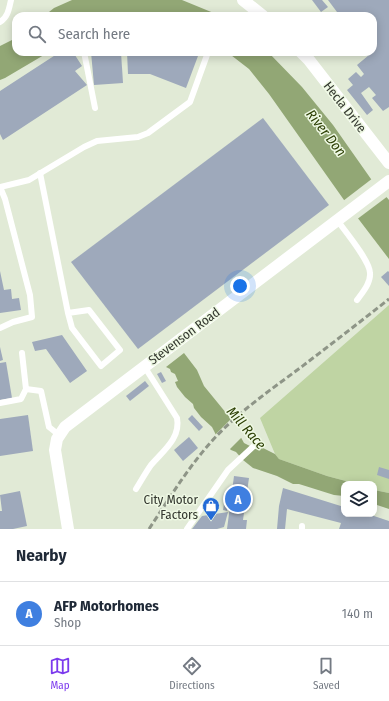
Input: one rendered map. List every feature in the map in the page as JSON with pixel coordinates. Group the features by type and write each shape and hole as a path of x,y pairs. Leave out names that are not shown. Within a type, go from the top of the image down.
{"street":[{"path":"244,0 258,12"},
{"name":"Hecla Drive","path":"305,56 389,163"},
{"name":"Stevenson Road","path":"59,435 69,424 144,366 389,181"},
{"path":"59,435 55,444 55,450 68,529"}],"lane":[{"path":"0,22 8,13 11,0"},
{"path":"85,56 95,108"},
{"path":"0,328 13,322 32,317 30,295 0,187 29,180 84,147 97,141 138,137 148,133 190,102 206,56"},
{"path":"40,173 68,313 72,328 101,366 120,350 90,310 68,313"},
{"path":"342,217 368,264 370,273 369,281 357,300"},
{"path":"0,403 21,399 26,389 22,353"},
{"path":"136,489 151,466 171,442 179,425 177,418 144,366"},
{"path":"26,389 42,391 49,427 59,435"},
{"path":"187,529 222,477 256,444"}],"shaded area":[{"path":"389,305 389,493 377,491 377,481 346,481 279,459 275,454 260,418"}],"water":[{"path":"72,0 182,0 211,12 49,12 54,8"},
{"path":"12,40 12,56 42,56 0,80 0,46"},
{"name":"River Don","path":"232,56 272,56 302,87 333,125 371,179 389,200 389,259 344,200 269,94 249,69"},
{"path":"184,353 197,370 204,386 231,419 244,443 256,449 263,448 275,454 279,459 346,481 341,481 341,496 334,495 299,484 293,484 277,476 253,468 236,452 231,450 216,435 212,427 201,417 194,408 193,404 177,387 175,382 178,381 175,374 166,367"},
{"path":"377,491 389,493 389,509 377,505"}],"pier":[{"path":"373,178 388,196 356,220 343,201"},
{"path":"233,417 243,436 229,450 214,436"}],"building":[{"path":"312,0 322,0 328,7 321,12"},
{"path":"328,0 389,0 389,107 383,111 372,98 376,95 369,87 361,93 373,110 367,115 347,90 353,85 348,79 356,72 361,77 364,74 357,65 368,56 377,56 377,12 337,12"},
{"path":"54,56 76,56 82,66 75,71 87,85 3,140 0,134 0,91"},
{"path":"91,56 121,56 123,83 94,85"},
{"path":"127,56 198,56 186,88 150,74 128,74"},
{"path":"263,118 329,205 138,349 71,262"},
{"path":"0,271 4,290 11,289 12,299 19,298 21,310 0,313"},
{"path":"388,271 389,272 389,286 381,277"},
{"path":"62,335 87,371 70,383 46,349 35,351 32,342"},
{"path":"0,347 3,360 0,361"},
{"path":"6,362 12,398 0,400 0,363"},
{"path":"161,372 166,381 162,383 157,374"},
{"path":"145,381 149,386 130,401 126,396"},
{"path":"28,415 33,451 0,456 0,419"},
{"path":"192,415 203,427 199,431 188,419"},
{"path":"189,437 198,448 183,461 174,450"},
{"path":"379,467 389,470 389,479 377,475"},
{"path":"234,476 249,478 243,520 247,520 246,529 227,529"},
{"path":"283,488 341,506 341,517 377,517 389,521 389,529 339,529 341,523 287,509 285,529 277,529 279,506"},
{"path":"20,491 27,526 13,529 0,529 0,511 2,511 0,495"},
{"path":"225,498 229,498 227,511 223,510"},
{"name":"City Motor Factors","path":"228,512 224,527 217,529 192,529 202,516"}],"railway":[{"path":"149,529 178,484 221,431 254,403 389,299"}],"place":[{"name":"AFP Motorhomes","path":"238,499"},
{"name":"City Motor Factors","path":"211,521"}],"water label":[{"name":"Mill Race","path":"246,428"}]}
